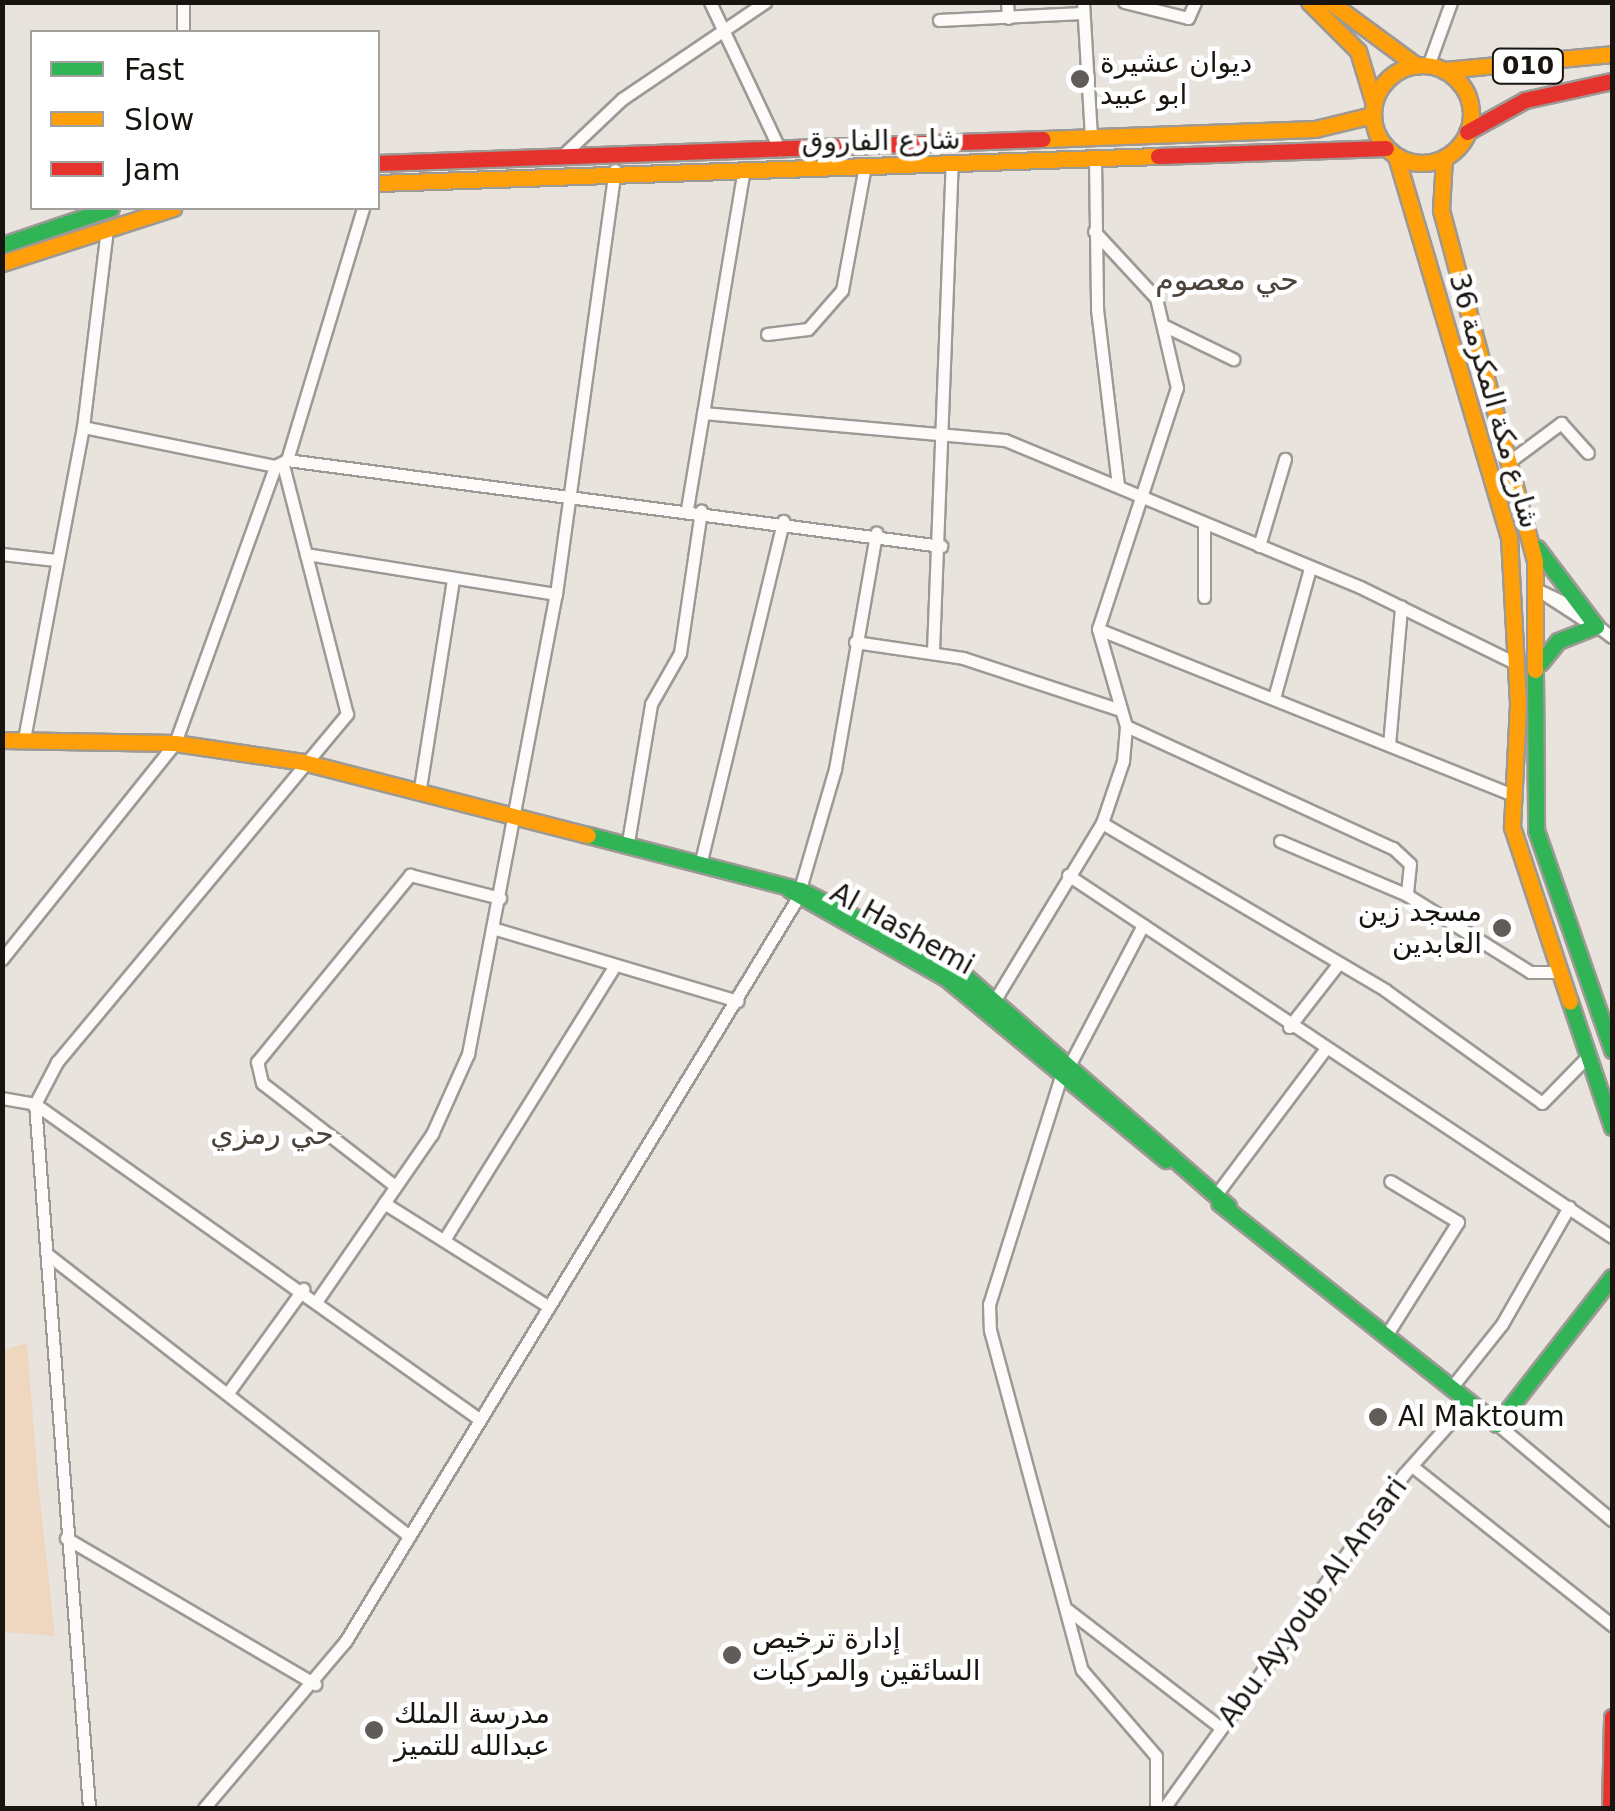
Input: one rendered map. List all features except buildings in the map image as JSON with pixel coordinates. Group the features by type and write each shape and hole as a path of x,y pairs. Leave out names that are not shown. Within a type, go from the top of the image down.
{"street":[{"path":"184,30 183,3 197,2"},
{"path":"710,2 720,32 780,150"},
{"path":"563,155 605,113 766,2"},
{"path":"1007,2 1008,18"},
{"path":"1124,2 1188,18 1195,2"},
{"path":"1310,2 1358,51 1374,110 1391,152 1444,158 1467,132 1468,96 1330,2"},
{"path":"1429,67 1451,2"},
{"path":"939,20 1008,18 1082,8 1101,160 1094,231 1118,486"},
{"name":"010","path":"1429,67 1612,54"},
{"path":"1374,110 1389,78 1429,67"},
{"name":"010","path":"1467,132 1525,100 1612,81"},
{"name":"شارع الفاروق","path":"380,163 1315,129 1374,110"},
{"name":"شارع الفاروق","path":"380,183 615,170 1391,152"},
{"name":"شارع مكة المكرمة 36","path":"1391,152 1504,512 1518,664 1509,793 1527,885 1561,972 1612,1127"},
{"path":"449,158 449,178"},
{"name":"شارع مكة المكرمة 36","path":"1444,158 1442,210 1531,539 1538,590 1536,830 1612,1050"},
{"path":"933,652 941,546 952,164"},
{"path":"767,334 808,329 842,290 865,166"},
{"path":"687,509 744,169"},
{"path":"318,1299 395,1186 462,1076 496,929 556,594 615,170"},
{"path":"2,245 102,210"},
{"path":"2,263 166,210"},
{"path":"2,960 175,743 282,464 362,210"},
{"path":"2,740 24,740 82,426 106,228"},
{"path":"996,998 1102,823 1126,726 1098,629 1145,501 1177,388 1164,326 1143,278 1094,231"},
{"path":"1164,326 1233,359"},
{"path":"703,413 942,428 1005,440 1401,607 1518,664"},
{"path":"1510,461 1561,423 1588,453"},
{"path":"82,426 282,464 570,493 876,533 941,546"},
{"path":"1259,546 1285,459"},
{"path":"89,1808 35,1104 57,1062 350,702 282,464"},
{"path":"628,842 651,704 680,653 701,511"},
{"path":"1504,512 1538,590 1612,637"},
{"path":"700,861 783,521"},
{"path":"1204,526 1204,596"},
{"path":"204,1808 315,1684 738,1002 796,893 834,769 876,533"},
{"path":"1531,539 1596,626"},
{"path":"2,554 56,560"},
{"path":"306,554 556,594"},
{"path":"1274,698 1310,568"},
{"path":"420,788 452,579"},
{"path":"1514,613 1538,590"},
{"path":"1389,746 1401,607"},
{"path":"1540,663 1558,641 1596,626"},
{"path":"1098,629 1509,793"},
{"path":"855,642 933,652 1120,710"},
{"path":"1126,726 1394,848 1410,864 1407,894"},
{"name":"Al Hashemi","path":"24,740 175,743 303,762 420,788 700,861 796,893 911,948 996,998 1066,1068 1228,1206 1389,1331 1497,1424"},
{"path":"1102,823 1340,962 1542,1102 1589,1056"},
{"path":"1280,841 1407,894 1530,972 1561,972"},
{"path":"395,1186 262,1083 258,1062 410,875 500,898"},
{"path":"1068,875 1323,1052 1612,1236"},
{"path":"1143,925 1066,1068 990,1317 1068,1610 1096,1694 1156,1756 1156,1808"},
{"path":"496,929 613,969 738,1002"},
{"name":"Al Hashemi","path":"911,948 1066,1068 1218,1192 1228,1206"},
{"path":"1289,1028 1340,962"},
{"path":"444,1240 613,969"},
{"path":"1218,1192 1323,1052"},
{"path":"2,1098 35,1104 318,1299 479,1420"},
{"path":"1389,1331 1458,1222 1390,1182"},
{"path":"384,1202 549,1307"},
{"path":"1451,1388 1502,1324 1569,1206"},
{"path":"47,1254 230,1390 409,1536"},
{"path":"1612,1278 1497,1424 1612,1520"},
{"path":"230,1390 303,1289"},
{"name":"Abu Ayyoub Al Ansari","path":"1164,1808 1412,1466 1468,1402"},
{"path":"1412,1466 1612,1625"},
{"path":"66,1538 315,1684"},
{"path":"1068,1610 1221,1728"},
{"path":"1610,1808 1612,1717"}],"shaded area":[{"path":"27,1343 55,1636 3,1632 3,1350"}],"traffic: fast":[{"path":"2,245 105,210"},
{"path":"1537,548 1596,626 1558,641 1540,663"},
{"path":"1535,670 1536,830 1612,1050"},
{"path":"588,835 801,890 955,967 1228,1206"},
{"path":"790,890 947,979 1166,1160"},
{"path":"1570,1002 1612,1127"},
{"path":"1219,1203 1497,1424 1612,1277"}],"traffic: slow":[{"path":"1309,2 1358,51 1374,104"},
{"path":"1330,2 1417,66"},
{"path":"1444,70 1612,54"},
{"path":"1422,65 1441,69 1456,80 1467,95 1471,114 1467,133 1456,148 1441,159 1422,163 1403,159 1388,148 1377,133 1373,114 1377,95 1388,80 1403,69 1422,65"},
{"path":"1043,139 1315,129 1373,115"},
{"path":"380,183 1158,156"},
{"path":"1396,156 1509,537 1518,704 1512,827 1570,1002"},
{"path":"1444,158 1441,210 1535,562 1535,670"},
{"path":"2,263 167,210"},
{"path":"2,740 175,743 303,762 588,835"}],"traffic: jam":[{"path":"1467,132 1525,100 1612,81"},
{"path":"380,163 1043,139"},
{"path":"1158,156 1386,148"},
{"path":"1610,1808 1612,1717"}],"place":[{"name":"ديوان عشيرة ابو عبيد","path":"1080,79"},
{"name":"مسجد زين العابدين","path":"1502,928"},
{"name":"Al Maktoum","path":"1378,1417"},
{"name":"إدارة ترخيص السائقين والمركبات","path":"732,1655"},
{"name":"مدرسة الملك عبدالله للتميز","path":"374,1730"}],"district":[{"name":"حي معصوم","path":"1227,280"},
{"name":"حي رمزي","path":"272,1134"}]}
